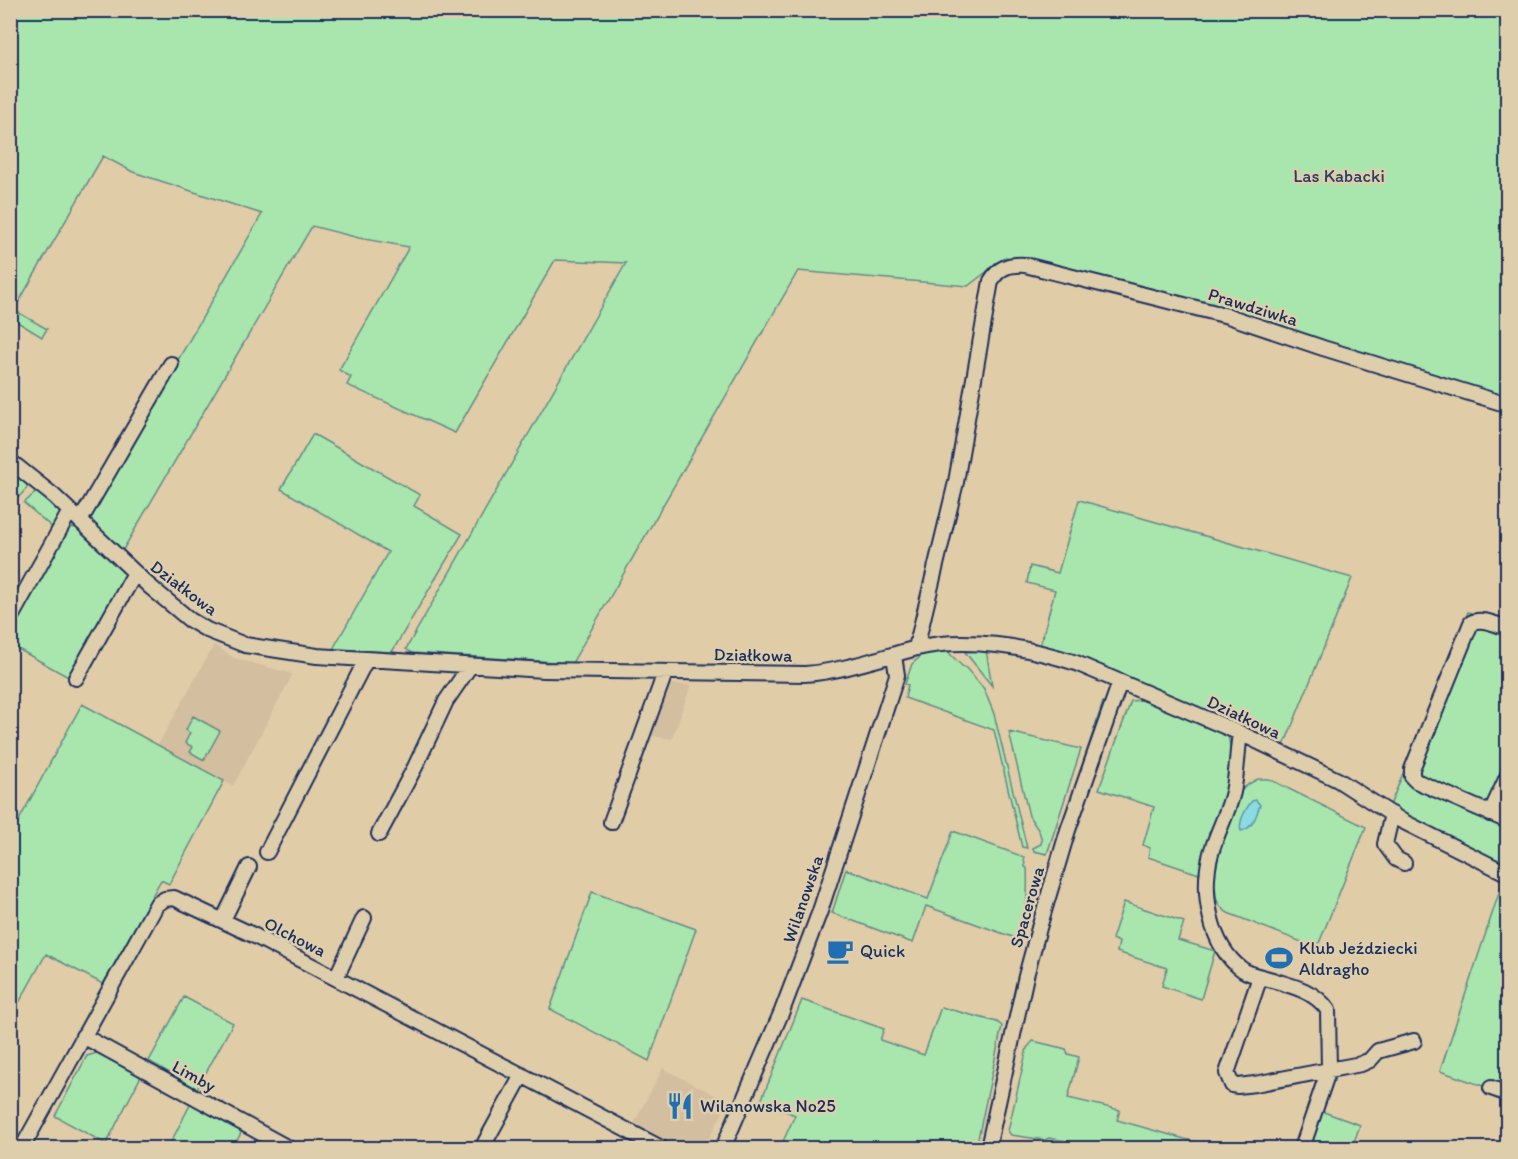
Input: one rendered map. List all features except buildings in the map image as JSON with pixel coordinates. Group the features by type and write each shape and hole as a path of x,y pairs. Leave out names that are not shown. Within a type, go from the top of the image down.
{"street":[{"name":"Prawdziwka","path":"916,648 956,482 991,281 995,273 1007,266 1025,265 1228,316 1508,405"},
{"path":"10,619 171,364"},
{"name":"Działkowa","path":"10,461 75,516 135,573 190,620 207,630 245,645 317,657 544,670 805,674 843,670 916,648 948,644 971,643 1024,650 1067,660 1240,733 1338,780 1392,814 1508,874"},
{"path":"76,678 135,573"},
{"path":"1508,628 1482,620 1471,623 1412,769 1412,777 1416,781 1508,821"},
{"name":"Wilanowska","path":"723,1149 782,1011 820,911 897,675 894,656"},
{"path":"267,852 366,660"},
{"path":"379,834 415,767 446,701 470,666"},
{"path":"611,822 665,673"},
{"name":"Spacerowa","path":"988,1149 1039,928 1068,830 1120,682"},
{"path":"1240,733 1233,792 1211,853 1207,890 1216,934 1227,954 1244,971 1311,993 1328,1010 1329,1068 1302,1149"},
{"path":"1490,814 1508,775"},
{"path":"1392,814 1385,844 1396,859 1404,863"},
{"path":"223,920 249,867"},
{"name":"Olchowa","path":"22,1149 157,904 170,898 178,898 223,920 662,1149"},
{"path":"336,978 364,918"},
{"path":"1260,976 1227,1073 1232,1085 1255,1084 1329,1068 1361,1064 1370,1060 1377,1051 1414,1041"},
{"name":"Limby","path":"83,1036 288,1149"},
{"path":"482,1149 522,1076"},
{"path":"1491,1088 1508,1094"}],"shaded area":[{"path":"214,645 234,658 293,674 233,786 158,745"},
{"path":"670,684 691,685 672,739 647,735 664,689"},
{"path":"663,1068 728,1102 704,1148 680,1148 633,1125"}],"green space":[{"name":"Las Kabacki","path":"11,11 1507,11 1507,403 1234,315 1006,257 968,286 798,271 572,663 412,653 406,649 626,263 555,260 455,433 347,385 351,377 339,370 409,247 312,226 120,555 87,518 262,214 133,172 103,156 14,310 47,329 42,337 11,318"},
{"path":"313,434 420,495 414,506 462,534 392,652 333,649 388,552 281,489"},
{"path":"10,466 26,479 27,488 18,498 11,491"},
{"path":"39,492 61,513 54,529 24,503"},
{"path":"1079,500 1352,578 1283,748 1068,653 1040,646 1055,590 1027,583 1030,566 1058,573"},
{"path":"78,527 124,571 127,579 70,678 11,645 11,630 63,532"},
{"path":"1468,612 1507,623 1507,867 1389,808"},
{"path":"944,648 984,689 994,714 1027,848 1022,847 994,730 905,698 908,685 905,684 912,664 919,658 918,653"},
{"path":"986,650 992,686 965,652"},
{"path":"1143,700 1228,736 1230,768 1227,787 1217,825 1199,874 1148,857 1150,848 1143,845 1154,807 1099,789 1131,701"},
{"path":"1103,702 1106,702 1052,856"},
{"path":"82,704 224,781 169,884 161,880 103,984 46,954 11,1017 11,835"},
{"path":"193,716 220,731 204,760 190,752 193,747 185,743 190,733 186,730"},
{"path":"1009,732 1081,749 1047,854 1034,851 1033,848 1041,844 1042,840 1029,816"},
{"path":"1258,779 1269,779 1366,827 1317,948 1228,913 1220,905 1215,895 1215,871 1236,802 1244,788"},
{"path":"953,831 1024,857 1027,868 1027,895 1021,940 926,906 913,943 832,913 846,869 928,899"},
{"path":"1503,881 1508,883 1507,1088 1496,1085 1493,1080 1483,1086 1440,1071"},
{"path":"592,892 696,929 649,1061 550,1009"},
{"path":"1124,902 1184,922 1178,940 1215,951 1201,999 1162,986 1167,968 1117,952 1119,942 1112,939"},
{"path":"184,997 233,1023 197,1089 149,1061"},
{"path":"802,1000 884,1029 880,1040 924,1055 941,1007 997,1022 1002,1026 976,1148 780,1148 795,1115 761,1101"},
{"path":"1033,1041 1066,1049 1068,1054 1079,1057 1068,1098 1120,1110 1117,1120 1213,1148 1065,1148 1067,1141 1011,1135 1008,1131 1027,1048"},
{"path":"100,1052 141,1076 106,1144 55,1116 87,1056"},
{"path":"191,1103 242,1131 233,1148 168,1148"},
{"path":"1321,1111 1360,1125 1352,1148 1308,1148"}],"water":[{"path":"1256,800 1260,805 1255,818 1248,828 1241,831 1243,815 1252,801"}],"place":[{"name":"Quick","path":"840,951"},
{"name":"Klub Jeździecki Aldragho","path":"1279,958"},
{"name":"Wilanowska No25","path":"680,1106"}]}
